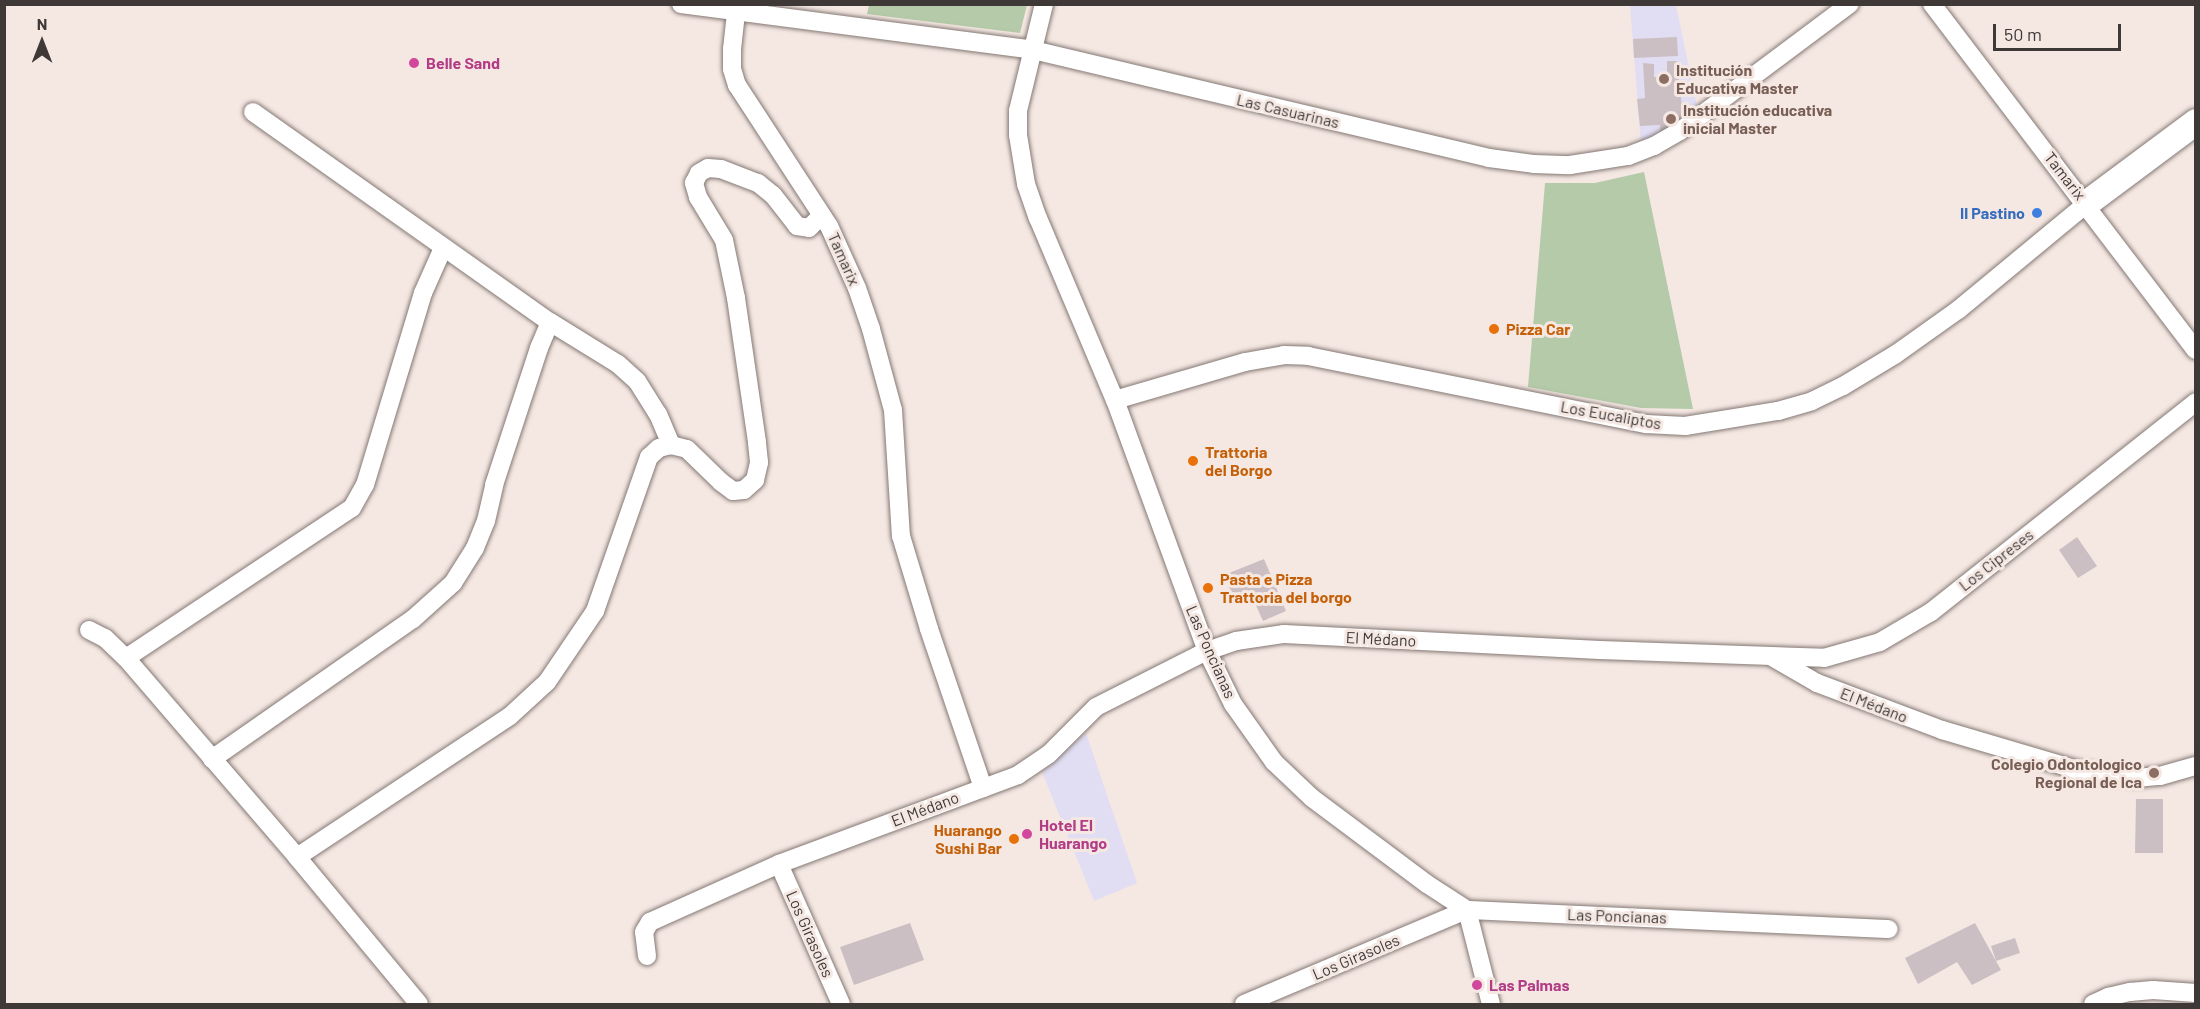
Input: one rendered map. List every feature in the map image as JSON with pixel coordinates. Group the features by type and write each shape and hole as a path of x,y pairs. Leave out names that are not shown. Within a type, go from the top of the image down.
{"street":[{"name":"Las Casuarinas","path":"681,4 737,8 1033,50 1489,158 1534,164 1570,165 1628,156 1654,146 1680,131 1850,4"},
{"name":"Las Poncianas","path":"1044,4 1018,111 1018,135 1026,184 1038,218 1115,400 1207,651 1233,704 1274,762 1293,781 1427,884 1467,910 1889,929"},
{"name":"Tamarix","path":"1932,4 2196,350"},
{"name":"Tamarix","path":"737,8 732,69 737,85 822,215 857,288 893,410 901,536 983,788"},
{"path":"253,112 550,322 618,364 637,381 658,414 671,445"},
{"path":"2086,204 2196,122"},
{"path":"297,857 510,716 547,682 595,610 649,458 659,448 671,445 687,449 734,491 744,490 756,480 759,462 757,442 736,298 724,240 698,197 694,183 699,173 708,168 721,169 758,183 773,195 797,226 809,228 822,215"},
{"name":"Los Eucaliptos","path":"1115,400 1245,362 1284,355 1308,356 1646,424 1685,426 1778,411 1812,401 1843,386 1896,354 1958,310 2086,204"},
{"path":"126,658 352,508 365,485 423,293 443,248"},
{"path":"212,759 412,619 453,583 475,548 486,521 494,485 539,348 550,322"},
{"name":"Los Cipreses","path":"1770,657 1824,658 1881,642 1903,629 1931,612 2196,402"},
{"path":"89,630 105,638 126,658 297,857 419,1005"},
{"name":"El Médano","path":"647,956 644,932 650,922 779,864 1018,775 1035,765 1096,707 1115,696 1207,651 1236,641 1284,634 1770,657 1817,683 1920,722 2078,770 2136,778 2160,776 2196,766"},
{"name":"Los Girasoles","path":"779,864 841,1005"},
{"path":"1467,910 1491,1005"},
{"name":"Los Girasoles","path":"1244,1005 1467,910"},
{"path":"2093,1005 2108,996 2130,992 2153,990 2196,993"}],"shaded area":[{"name":"Institución Educativa Master","path":"1630,5 1676,5 1699,115 1641,145"},
{"path":"1086,733 1137,883 1094,901 1042,772"}],"green space":[{"path":"869,4 1027,5 1020,33 867,14"},
{"path":"1644,172 1693,409 1641,408 1528,387 1545,183 1595,183"}],"building":[{"path":"1677,37 1678,56 1634,58 1633,39"},
{"path":"1667,61 1677,61 1684,126 1660,134 1660,125 1640,126 1637,99 1645,98 1643,63 1654,64 1654,77 1667,77"},
{"path":"2077,537 2097,566 2078,578 2059,550"},
{"path":"1264,559 1286,611 1263,621 1250,592 1234,599 1224,575"},
{"path":"2136,799 2163,799 2163,853 2135,853"},
{"path":"910,923 924,960 854,985 840,947"},
{"path":"1975,923 2001,970 1972,985 1957,962 1918,984 1905,958"},
{"path":"2015,938 2020,953 1996,961 1991,946"}],"place":[{"name":"Belle Sand","path":"414,63"},
{"name":"Institución Educativa Master","path":"1664,79"},
{"name":"Institución educativa inicial Master","path":"1671,119"},
{"name":"Il Pastino","path":"2037,213"},
{"name":"Pizza Car","path":"1494,329"},
{"name":"Trattoria del Borgo","path":"1193,461"},
{"name":"Pasta e Pizza Trattoria del borgo","path":"1208,588"},
{"name":"Colegio Odontologico Regional de Ica","path":"2154,773"},
{"name":"Hotel El Huarango","path":"1027,834"},
{"name":"Huarango Sushi Bar","path":"1014,839"},
{"name":"Las Palmas","path":"1477,985"}]}
